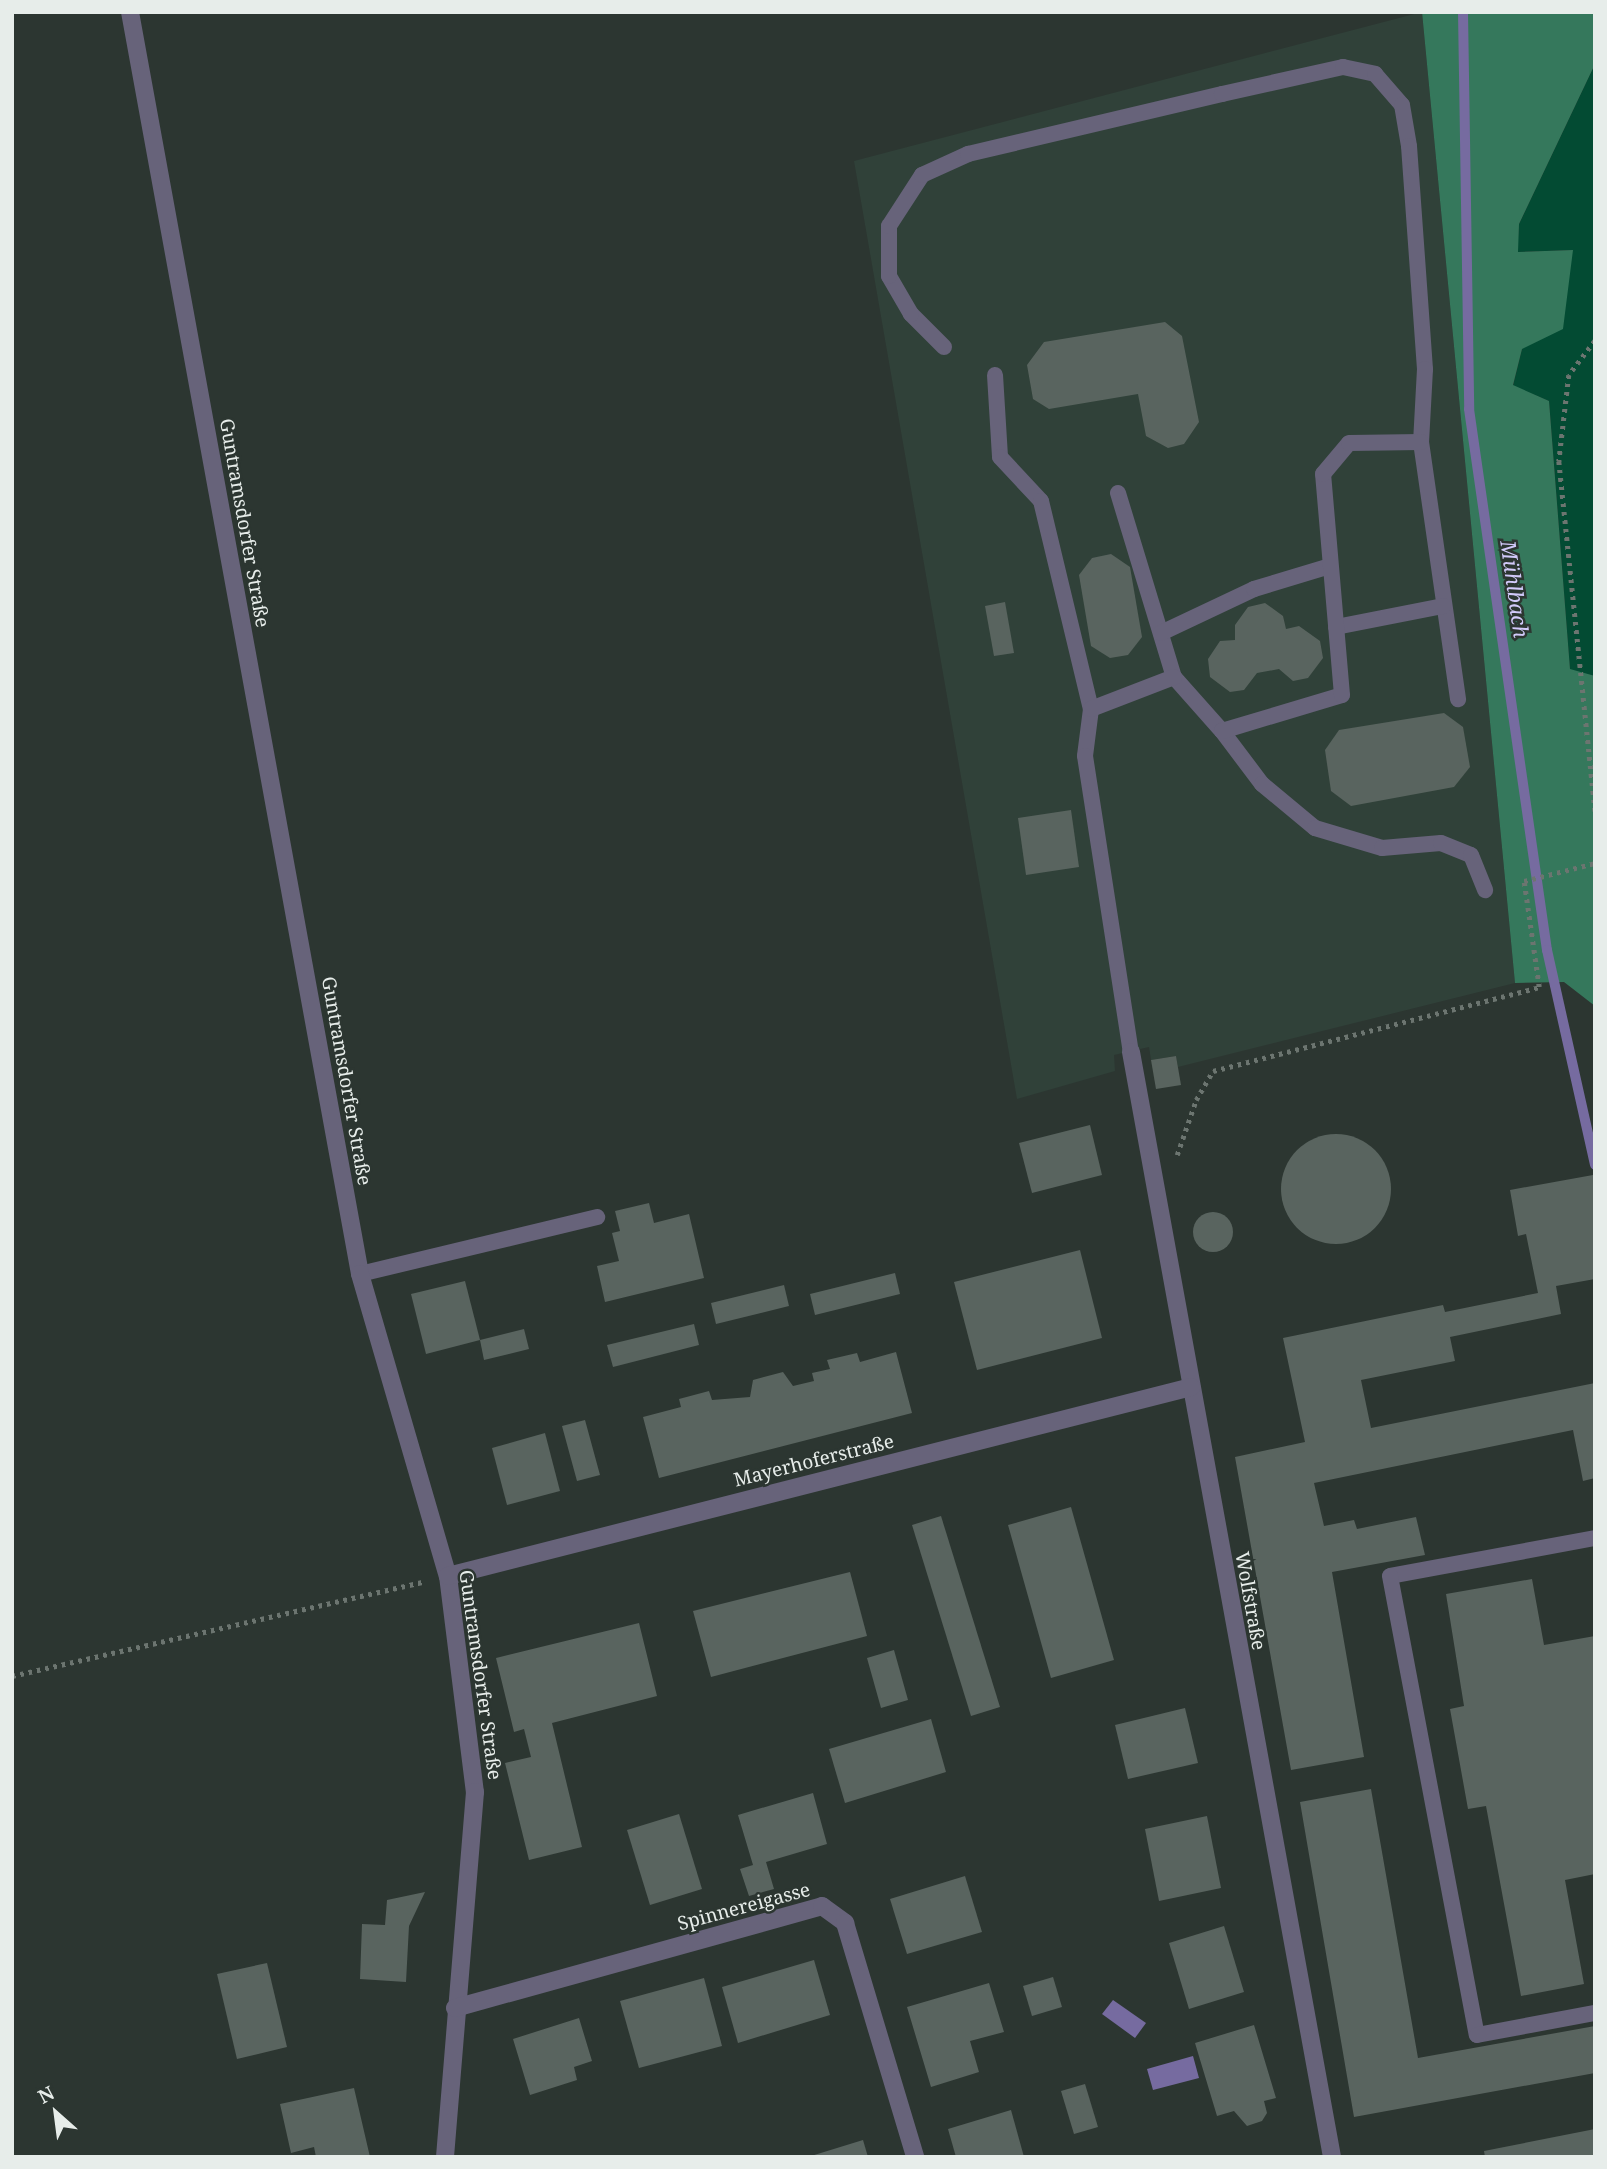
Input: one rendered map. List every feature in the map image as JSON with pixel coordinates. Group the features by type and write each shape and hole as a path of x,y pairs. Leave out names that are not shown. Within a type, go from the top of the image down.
{"street":[{"name":"Guntramsdorfer Straße","path":"130,12 360,1274 448,1576 475,1792 455,2008 445,2157"},
{"name":"Wolfstraße","path":"1131,1052 1153,1160 1191,1387 1332,2157"},
{"name":"Mayerhoferstraße","path":"448,1576 1191,1387"},
{"name":"Spinnereigasse","path":"455,2008 822,1906 845,1923 915,2157"}],"lane":[{"path":"944,347 911,314 889,276 889,226 922,175 968,154 1343,67 1375,74 1402,105 1425,369 1421,442 1458,699"},
{"path":"995,374 1000,457 1041,501 1091,709 1085,756 1131,1052"},
{"path":"1222,730 1342,695 1323,474 1349,443 1421,442"},
{"path":"1118,493 1174,677 1222,730 1262,784 1315,828 1382,848 1441,843 1471,855 1485,890"},
{"path":"1161,633 1254,589 1330,566"},
{"path":"1336,627 1443,607"},
{"path":"1091,709 1174,677"},
{"path":"360,1274 597,1217"},
{"path":"1595,1538 1391,1576 1477,2035 1595,2013"}],"path":[{"path":"1595,341 1569,375 1559,461 1595,811"},
{"path":"1153,1160 1180,1155 1196,1100 1213,1071 1539,987 1524,881 1595,863"},
{"path":"12,1676 448,1576"}],"shaded area":[{"path":"1422,12 1515,983 1178,1067 1176,1056 1151,1060 1149,1047 1114,1055 1115,1071 1017,1099 854,161"},
{"path":"1113,2000 1146,2023 1135,2038 1102,2014"},
{"path":"1193,2056 1199,2078 1153,2090 1147,2069"}],"green space":[{"path":"1422,12 1595,12 1595,64 1519,224 1518,252 1573,250 1563,329 1522,349 1513,385 1549,401 1570,669 1595,676 1595,1006 1564,982 1515,983"},
{"path":"1595,64 1595,676 1570,670 1549,401 1513,386 1522,349 1573,250 1517,252 1519,224"}],"building":[{"path":"1165,322 1182,336 1199,422 1184,444 1168,448 1146,436 1138,394 1049,409 1033,399 1027,365 1044,342"},
{"path":"1111,554 1130,567 1142,637 1128,655 1110,658 1091,646 1079,575 1092,558"},
{"path":"1005,602 1014,653 994,656 985,606"},
{"path":"1265,603 1283,616 1286,629 1299,626 1320,641 1323,658 1308,678 1293,681 1279,669 1257,673 1244,690 1230,692 1210,677 1208,659 1220,641 1235,640 1235,625 1248,607"},
{"path":"1444,713 1463,727 1470,767 1454,787 1351,806 1331,791 1325,750 1339,730"},
{"path":"1071,810 1079,867 1026,875 1018,818"},
{"path":"1176,1056 1181,1085 1156,1089 1151,1060"},
{"path":"1090,1125 1102,1175 1032,1193 1019,1143"},
{"path":"1336,1134 1357,1138 1375,1150 1387,1168 1391,1189 1387,1210 1375,1228 1357,1240 1336,1244 1315,1240 1297,1228 1285,1210 1281,1189 1285,1168 1297,1150 1315,1138"},
{"path":"1593,1175 1595,1279 1556,1286 1561,1314 1450,1337 1455,1361 1361,1380 1371,1428 1595,1383 1595,1478 1583,1481 1573,1430 1314,1483 1324,1526 1354,1520 1357,1529 1416,1517 1425,1555 1332,1572 1364,1757 1291,1770 1235,1457 1305,1442 1283,1338 1443,1305 1445,1312 1538,1293 1526,1234 1518,1236 1510,1190"},
{"path":"649,1203 654,1223 689,1214 704,1278 605,1302 597,1266 619,1261 612,1233 620,1231 615,1211"},
{"path":"1213,1212 1227,1218 1233,1232 1227,1246 1213,1252 1199,1246 1193,1232 1199,1218"},
{"path":"1080,1250 1102,1338 977,1370 954,1282"},
{"path":"895,1273 900,1294 815,1315 810,1294"},
{"path":"465,1281 480,1340 426,1354 411,1294"},
{"path":"784,1285 789,1306 716,1324 711,1303"},
{"path":"694,1324 699,1345 613,1367 607,1345"},
{"path":"524,1329 529,1349 484,1360 480,1340"},
{"path":"896,1352 912,1413 659,1478 643,1417 681,1407 679,1399 709,1391 712,1400 750,1397 753,1380 783,1372 793,1386 814,1381 812,1373 830,1369 827,1360 857,1353 860,1362"},
{"path":"585,1420 600,1475 577,1481 562,1426"},
{"path":"545,1433 560,1491 507,1505 492,1448"},
{"path":"1071,1507 1114,1660 1051,1678 1008,1525"},
{"path":"941,1516 1000,1707 971,1716 912,1525"},
{"path":"850,1572 867,1636 711,1677 693,1611"},
{"path":"1532,1579 1544,1645 1595,1636 1595,1874 1565,1880 1584,1984 1521,1996 1486,1806 1468,1809 1450,1709 1464,1706 1446,1594"},
{"path":"639,1623 657,1696 552,1723 582,1847 529,1860 505,1763 531,1757 524,1729 514,1732 496,1658"},
{"path":"894,1650 908,1700 881,1708 867,1658"},
{"path":"1185,1708 1198,1763 1128,1779 1115,1725"},
{"path":"931,1719 946,1772 845,1803 829,1749"},
{"path":"1371,1789 1418,2058 1595,2026 1595,2073 1354,2117 1300,1802"},
{"path":"813,1793 827,1844 766,1862 774,1889 749,1896 740,1869 753,1865 738,1815"},
{"path":"679,1814 702,1889 650,1905 627,1830"},
{"path":"1207,1816 1221,1888 1159,1901 1145,1829"},
{"path":"965,1876 982,1932 907,1954 890,1899"},
{"path":"425,1892 409,1926 406,1982 360,1979 362,1924 385,1925 387,1900"},
{"path":"1224,1926 1244,1992 1189,2009 1169,1943"},
{"path":"814,1960 830,2015 738,2043 722,1987"},
{"path":"267,1963 287,2047 237,2059 217,1974"},
{"path":"1053,1977 1062,2007 1032,2016 1023,1986"},
{"path":"704,1978 722,2046 639,2068 620,2001"},
{"path":"989,1983 1004,2032 970,2041 979,2072 931,2087 907,2007"},
{"path":"579,2018 592,2061 574,2067 577,2080 530,2095 513,2039"},
{"path":"1254,2025 1276,2098 1264,2101 1267,2113 1262,2121 1247,2126 1234,2111 1217,2116 1195,2043"},
{"path":"1085,2084 1098,2127 1074,2134 1061,2091"},
{"path":"354,2088 370,2157 316,2157 314,2147 291,2153 280,2104"},
{"path":"1011,2110 1024,2157 956,2157 948,2129"},
{"path":"1595,2129 1595,2157 1485,2157 1484,2151"},
{"path":"863,2140 868,2157 811,2157 811,2156"}],"waterway":[{"name":"Mühlbach","path":"1463,12 1469,409 1547,950 1595,1165"}]}
